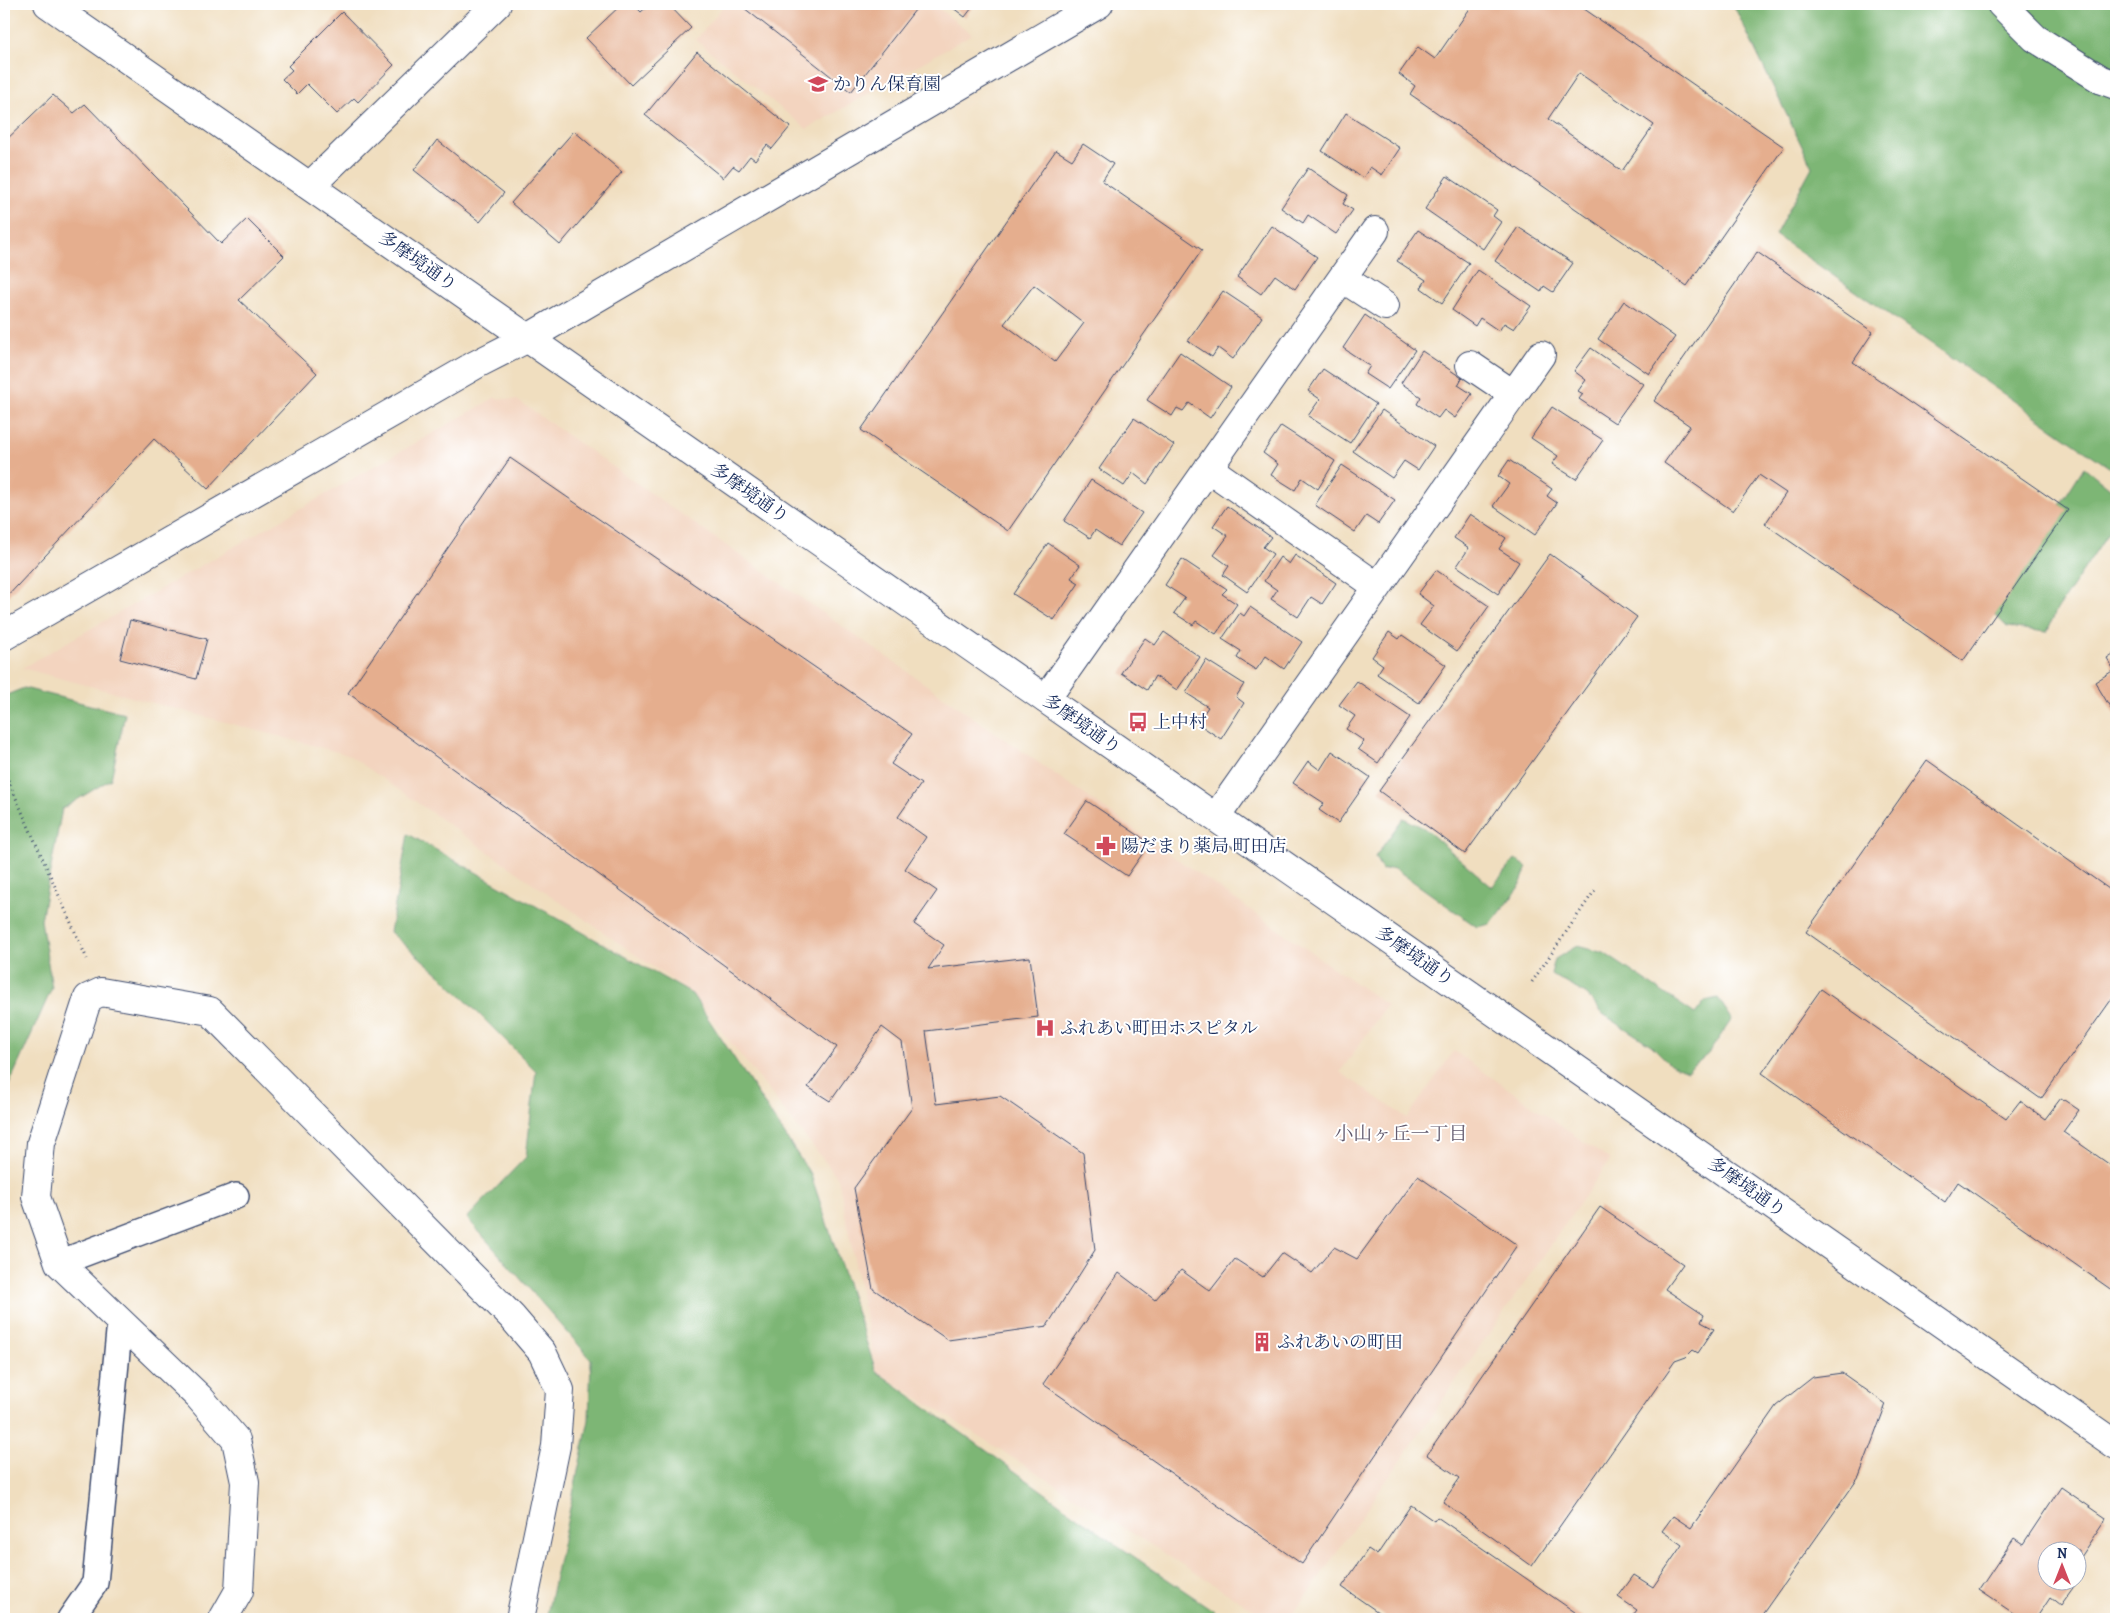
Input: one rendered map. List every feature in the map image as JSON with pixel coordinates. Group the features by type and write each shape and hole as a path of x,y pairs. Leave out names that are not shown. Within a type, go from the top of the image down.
{"street":[{"name":"多摩境通り","path":"48,4 2116,1445"},
{"path":"310,186 497,4"},
{"path":"4,636 460,374 528,338 1098,4"},
{"path":"2001,4 2034,38 2102,80 2116,85"},
{"path":"1046,699 1375,230"},
{"path":"1342,278 1384,306"},
{"path":"1216,817 1541,355"},
{"path":"1470,365 1513,394"},
{"path":"1208,468 1378,587"},
{"path":"223,1619 239,1591 245,1482 236,1440 199,1397 59,1263 36,1197 40,1144 88,998 101,992 210,1011 512,1317 542,1352 560,1390 556,1446 520,1619"}],"lane":[{"path":"59,1263 236,1196"},
{"path":"70,1619 96,1583 120,1321"}],"path":[{"path":"4,771 89,964"},
{"path":"1532,982 1595,890"},
{"path":"2114,1390 2116,1385"}],"shaded area":[{"name":"かりん保育園","path":"725,4 933,4 972,34 807,129 696,40"},
{"name":"ふれあい町田ホスピタル","path":"494,398 517,400 1387,1005 1340,1072 1407,1118 1454,1051 1610,1160 1290,1619 1268,1619 876,1371 838,1178 692,994 349,755 22,668"}],"green space":[{"path":"1733,4 2116,4 2116,472 1775,235 1812,167"},
{"path":"2084,467 2116,493 2116,521 2056,611 2047,632 2007,627 1992,612"},
{"path":"24,688 125,714 111,779 62,809 41,920 52,988 4,1096 4,696"},
{"path":"1403,818 1424,828 1492,887 1515,859 1527,867 1519,888 1491,924 1477,927 1394,868 1382,870 1375,857"},
{"path":"408,834 692,994 811,1175 876,1371 1117,1545 1226,1619 546,1619 589,1420 591,1359 467,1218 526,1157 536,1071 440,975 390,932"},
{"path":"1577,946 1604,953 1695,1014 1705,1001 1718,998 1732,1019 1708,1054 1687,1071 1670,1064 1651,1045 1603,1014 1587,995 1551,974 1555,959"}],"building":[{"path":"622,4 633,4 641,12 650,4 668,4 691,28 631,85 586,38"},
{"path":"739,4 917,4 919,5 851,92"},
{"path":"948,4 975,4 965,17"},
{"path":"1473,4 1577,4 1784,147 1687,286 1410,94 1415,86 1399,74 1418,47 1435,59","holes":["1579,73 1654,125 1622,171 1548,119"]},
{"path":"342,12 394,65 358,102 354,98 337,114 307,84 297,94 282,79 292,70 288,66"},
{"path":"697,52 790,127 772,149 767,145 755,160 750,156 739,170 733,166 723,178 645,115"},
{"path":"53,95 74,113 85,104 221,244 247,219 284,256 239,300 317,373 208,489 154,439 4,600 4,142"},
{"path":"1346,113 1400,148 1382,175 1370,167 1363,178 1322,151"},
{"path":"574,131 622,172 560,245 511,203"},
{"path":"437,140 504,193 480,222 414,170"},
{"path":"1083,144 1113,164 1102,181 1202,250 1008,531 861,430 1056,150 1072,160","holes":["1034,285 1084,323 1055,362 1004,324"]},
{"path":"1308,168 1348,195 1343,204 1353,210 1336,234 1308,215 1303,223 1281,208"},
{"path":"1447,176 1497,210 1493,216 1501,222 1483,249 1425,209"},
{"path":"1272,226 1317,257 1295,289 1275,275 1261,294 1237,277"},
{"path":"1518,227 1573,263 1553,292 1544,286 1541,292 1495,261"},
{"path":"1418,230 1469,263 1442,303 1421,288 1426,280 1397,261"},
{"path":"1757,252 1873,332 1853,362 2068,510 1963,661 1765,524 1786,493 1759,475 1733,511 1664,463 1690,426 1654,401"},
{"path":"1478,270 1531,306 1514,329 1504,323 1499,331 1480,318 1475,326 1452,310"},
{"path":"1223,291 1262,317 1233,359 1218,348 1212,357 1188,341"},
{"path":"1624,301 1675,337 1649,374 1598,339"},
{"path":"1365,315 1415,350 1388,389 1365,374 1370,366 1343,348"},
{"path":"1591,348 1643,384 1615,423 1579,399 1583,394 1578,391 1586,380 1574,371"},
{"path":"1422,351 1462,378 1458,385 1472,394 1455,418 1444,410 1438,418 1417,404 1421,397 1401,383"},
{"path":"1180,352 1231,387 1210,418 1189,403 1183,411 1177,408 1172,416 1147,400"},
{"path":"1323,369 1376,404 1350,443 1308,416 1320,399 1308,391"},
{"path":"1552,407 1603,440 1576,479 1552,464 1558,456 1531,438"},
{"path":"1382,410 1434,446 1418,470 1404,461 1392,478 1353,451"},
{"path":"1134,418 1174,445 1147,484 1133,473 1124,486 1099,469"},
{"path":"1281,426 1335,461 1318,489 1302,478 1295,490 1271,475 1278,464 1263,453"},
{"name":"ふれあい町田ホスピタル","path":"510,458 912,734 891,764 921,784 898,817 926,837 905,869 937,891 914,924 944,945 928,969 1030,957 1038,1017 926,1031 936,1104 1000,1096 1083,1153 1095,1250 1047,1326 948,1340 873,1289 854,1188 912,1108 902,1042 882,1027 830,1101 808,1087 837,1047 348,693"},
{"path":"1509,460 1552,489 1547,496 1557,503 1535,535 1493,506 1509,484 1498,476"},
{"path":"1342,465 1395,500 1378,524 1366,516 1355,532 1315,505"},
{"path":"1091,480 1142,513 1119,546 1095,530 1090,538 1064,521"},
{"path":"1227,506 1271,537 1263,547 1273,554 1247,592 1223,575 1229,566 1214,555 1228,536 1213,526"},
{"path":"1470,514 1506,538 1499,549 1519,562 1498,594 1457,566 1469,548 1454,538"},
{"path":"1048,543 1080,565 1071,578 1079,583 1054,620 1013,594"},
{"path":"1550,554 1637,617 1465,854 1379,791"},
{"path":"1295,555 1336,583 1322,604 1311,597 1298,617 1271,599 1277,590 1264,581 1280,557 1289,564"},
{"path":"1182,559 1227,589 1222,594 1237,604 1216,634 1196,621 1193,625 1174,613 1185,598 1165,585"},
{"path":"1436,570 1489,606 1457,651 1420,625 1434,606 1418,594"},
{"path":"1250,607 1302,642 1284,669 1266,656 1256,670 1237,658 1241,651 1222,639 1240,613 1244,616"},
{"path":"130,620 207,639 196,679 120,659"},
{"path":"1164,632 1200,657 1177,690 1155,676 1147,690 1121,673 1145,638 1155,645"},
{"path":"1389,632 1399,639 1402,635 1446,665 1419,703 1377,674 1383,665 1372,657"},
{"path":"2116,652 2116,717 2095,682 2114,670 2107,658"},
{"path":"1206,660 1244,684 1236,697 1244,703 1221,739 1197,723 1208,707 1186,693"},
{"path":"1357,681 1410,717 1378,763 1358,749 1364,741 1346,729 1355,716 1339,705"},
{"path":"1332,751 1370,777 1338,823 1319,810 1324,803 1293,783 1308,761 1320,770"},
{"path":"1927,760 2116,894 2116,993 2041,1099 1806,932"},
{"path":"1087,801 1150,843 1127,876 1064,834"},
{"path":"1821,989 2006,1119 2020,1101 2045,1119 2061,1098 2079,1110 2063,1132 2116,1169 2116,1293 1958,1182 1945,1202 1762,1073"},
{"name":"ふれあいの町田","path":"1418,1176 1517,1245 1302,1564 1043,1384 1119,1273 1155,1300 1181,1270 1210,1291 1235,1259 1263,1277 1282,1253 1312,1273 1334,1247 1357,1259"},
{"path":"1600,1207 1683,1264 1665,1289 1704,1315 1701,1322 1714,1329 1698,1353 1693,1350 1686,1357 1675,1361 1532,1566 1443,1502 1460,1478 1427,1455"},
{"path":"1842,1373 1886,1404 1859,1477 1759,1619 1630,1619 1637,1610 1618,1597 1634,1575 1653,1587 1682,1545 1662,1531 1673,1516 1691,1528 1776,1406 1813,1377"},
{"path":"2061,1487 2106,1518 2088,1545 2088,1540 2038,1540 2038,1590 2071,1590 2060,1606 2050,1598 2036,1619 2022,1619 1979,1590 2014,1538 2023,1544"},
{"path":"1411,1505 1434,1521 1437,1517 1585,1619 1388,1619 1342,1587 1368,1549 1377,1555"}],"place":[{"name":"かりん保育園","path":"818,84"},
{"name":"上中村","path":"1138,722"},
{"name":"陽だまり薬局 町田店","path":"1106,846"},
{"name":"ふれあい町田ホスピタル","path":"1045,1028"},
{"name":"ふれあいの町田","path":"1262,1342"}],"district":[{"name":"小山ヶ丘一丁目","path":"1401,1134"}]}
